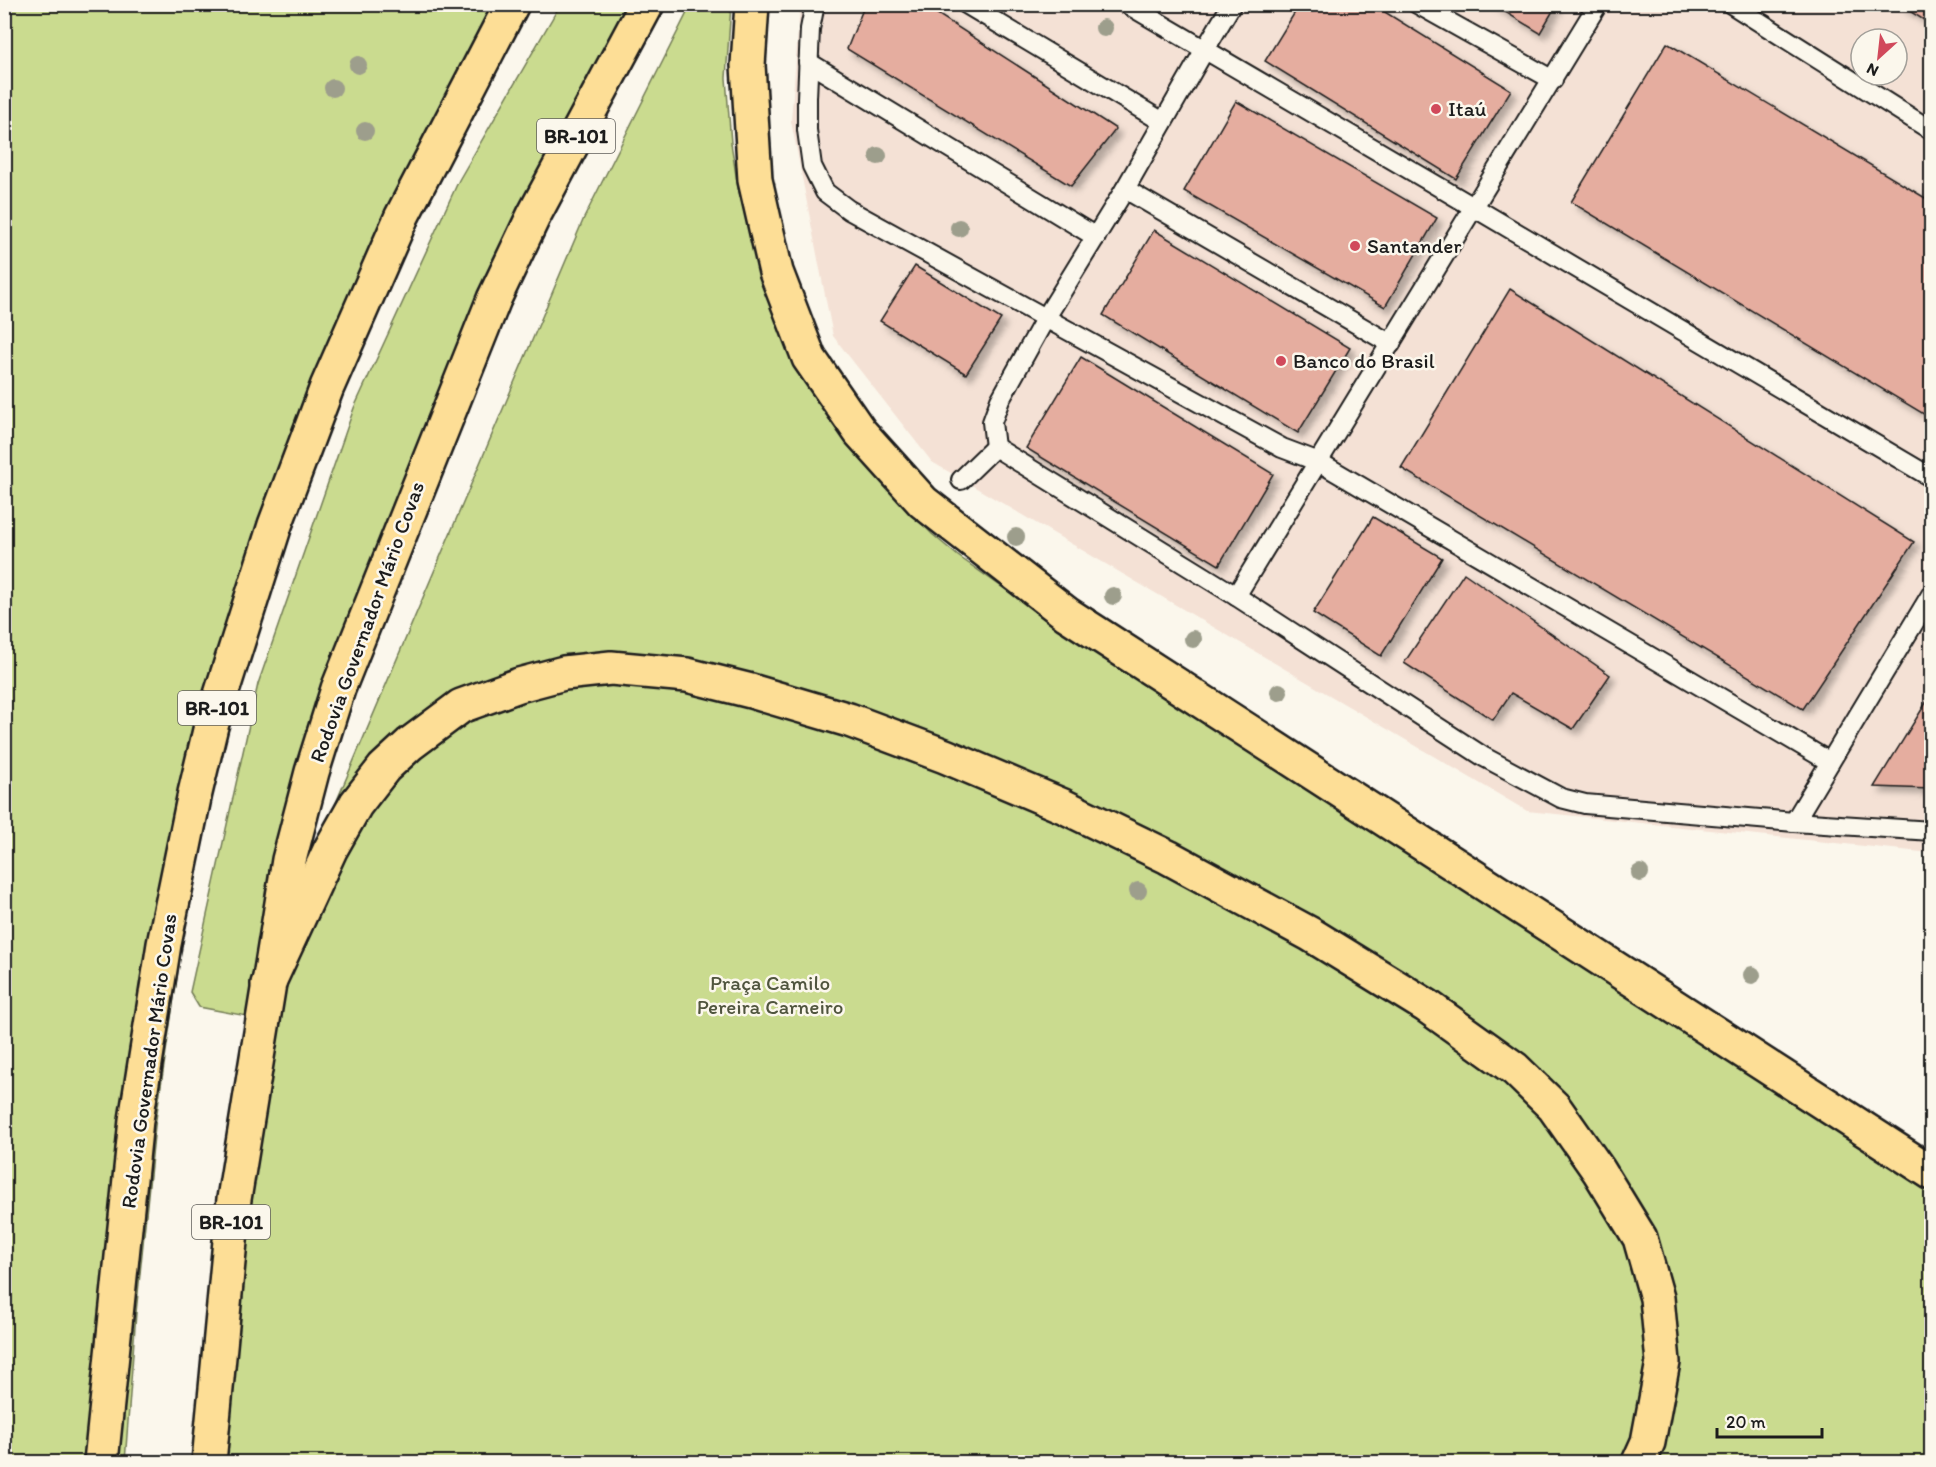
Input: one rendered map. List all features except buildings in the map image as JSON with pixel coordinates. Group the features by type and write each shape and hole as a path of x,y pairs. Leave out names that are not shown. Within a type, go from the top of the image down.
{"highway":[{"name":"Rodovia Governador Mário Covas","path":"100,1462 136,1120 164,944 195,793 212,726 275,525 327,387 402,216 513,4"},
{"name":"Rodovia Governador Mário Covas","path":"209,1462 234,1199 289,860 312,772 342,678 494,298 534,215 647,4"},
{"path":"752,4 748,65 755,180 776,272 809,358 860,432 923,502 1067,614 1932,1173"},
{"path":"268,984 330,850 356,804 384,768 410,744 461,706 519,685 564,673 611,668 687,675 849,720 945,756 1063,806 1178,862 1310,934 1427,1006 1515,1069 1554,1107 1599,1171 1640,1238 1657,1298 1663,1362 1648,1442 1639,1462"}],"lane":[{"path":"815,4 810,29 808,62 807,130 812,166 825,192 849,210 1282,448 1319,462 1830,762"},
{"path":"966,4 1163,122"},
{"path":"1127,4 1932,478"},
{"path":"961,480 994,447 992,422 1000,400 1045,319 1125,189 1232,4"},
{"path":"1417,4 1553,80"},
{"path":"1236,596 1598,4"},
{"path":"1731,4 1932,131"},
{"path":"808,62 1096,237"},
{"path":"1125,189 1391,344"},
{"path":"994,447 1236,596 1484,757 1561,798 1585,804 1932,831"},
{"path":"1794,822 1932,593"}],"shaded area":[{"path":"800,5 1931,5 1931,853 1527,811 932,462 833,336 791,121"}],"green space":[{"path":"5,5 517,5 334,391 214,727 155,1126 136,1313 125,1462 5,1462"},
{"path":"560,5 639,5 428,448 252,1017 199,1007 190,992 258,684 354,408 459,180"},
{"name":"Praça Camilo Pereira Carneiro","path":"691,5 731,5 726,78 731,143 738,188 761,276 852,447 875,475 932,534 958,556 1036,611 1931,1192 1931,1462 209,1462 283,877 318,845 584,218"}],"place":[{"name":"Itaú","path":"1436,109"},
{"name":"Santander","path":"1355,246"},
{"name":"Banco do Brasil","path":"1281,361"}]}
